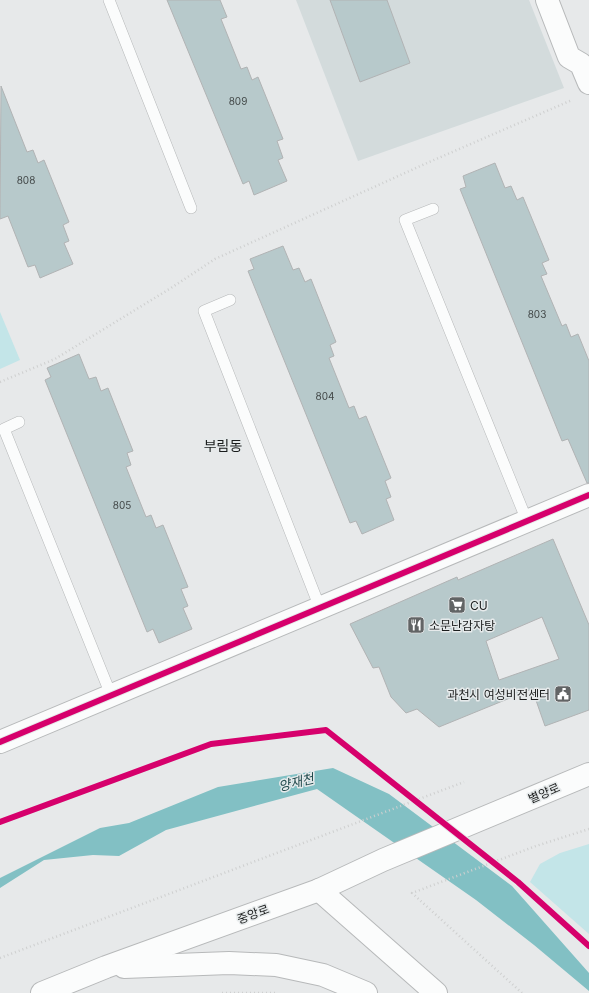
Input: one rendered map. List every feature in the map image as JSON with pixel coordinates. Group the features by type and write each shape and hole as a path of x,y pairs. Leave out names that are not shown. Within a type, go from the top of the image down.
{"street":[{"path":"547,0 569,57 581,64 582,91"},
{"path":"0,742 527,521 588,500"},
{"name":"별양로","path":"319,890 383,860 589,774"},
{"path":"319,890 436,993"},
{"name":"중앙로","path":"42,993 106,967 319,890"},
{"path":"106,967 229,963 276,965 323,975 366,993"}],"lane":[{"path":"109,0 191,208"},
{"path":"433,209 405,220 527,521"},
{"path":"230,300 204,311 320,608"},
{"path":"19,422 4,429 111,695"}],"path":[{"path":"0,382 55,359 172,288 215,259 582,91"},
{"path":"0,958 464,782"},
{"path":"406,794 419,804"},
{"path":"522,993 412,894 536,846 589,829"},
{"path":"487,858 499,868"},
{"path":"222,993 281,993"}],"shaded area":[{"path":"296,0 529,0 564,88 358,161"},
{"path":"0,312 20,360 0,369"},
{"path":"589,844 589,934 530,882 540,864 560,853"}],"water":[{"name":"양재천","path":"333,768 389,794 512,886 589,973 589,991 534,945 476,900 317,789 166,830 119,856 93,855 44,860 0,888 0,878 100,828 129,823 218,787"}],"building":[{"path":"167,0 220,0 227,17 221,19 241,69 247,67 252,80 258,77 283,139 277,141 283,158 278,160 287,181 254,195 249,181 243,184"},
{"path":"330,0 387,0 410,63 360,82"},
{"path":"1,86 27,152 33,150 38,163 44,160 69,222 63,225 69,241 64,243 73,264 40,278 35,265 28,267 8,216 0,219"},
{"path":"495,163 505,188 511,186 517,200 523,197 549,260 542,263 547,274 541,276 562,326 566,324 571,337 578,334 589,361 589,483 587,483 568,439 562,441 460,189 466,187 463,176"},
{"path":"283,246 293,270 299,268 305,282 311,279 336,342 330,345 334,356 329,358 349,408 354,406 359,419 366,416 391,478 385,481 391,497 386,499 394,520 362,534 356,521 350,523 248,271 254,269 250,259"},
{"path":"79,354 89,379 96,377 101,391 108,388 133,451 127,453 131,465 126,467 146,517 151,515 156,528 163,525 188,587 181,589 188,606 183,608 192,629 159,643 153,629 147,632 45,380 51,377 47,368"},
{"path":"553,539 589,625 589,710 545,726 532,689 439,727 417,709 406,713 391,697 379,667 373,668 350,624 457,577 458,580","holes":["542,617 559,659 499,680 486,641"]}],"cycle path":[{"path":"0,742 589,495"},
{"path":"0,822 211,744 326,730 518,882 589,946"}],"place":[{"name":"CU","path":"457,605"},
{"name":"소문난감자탕","path":"416,625"},
{"name":"과천시 여성비전센터","path":"563,694"}],"district":[{"name":"부림동","path":"223,445"}]}
